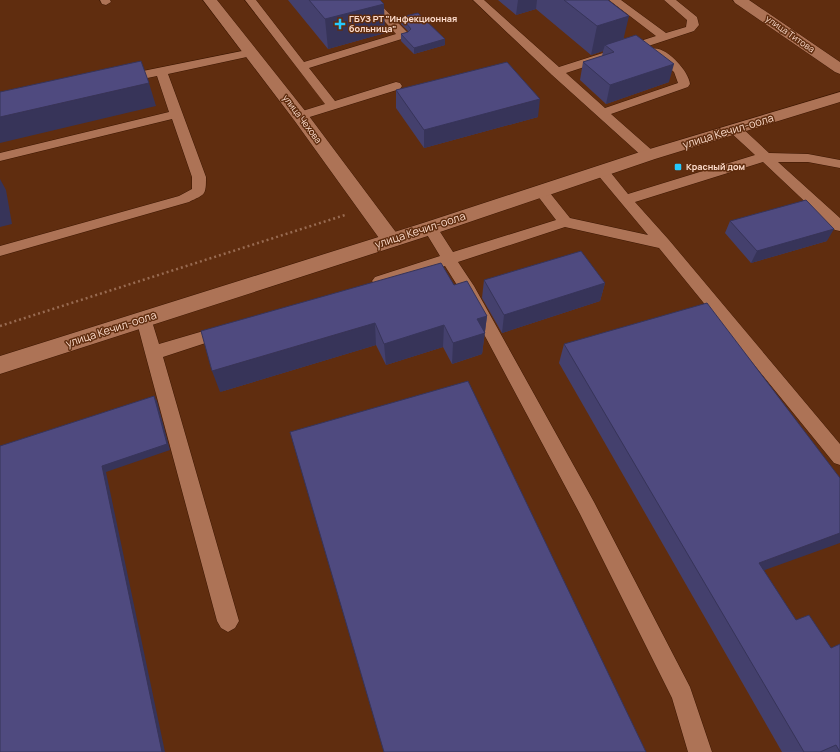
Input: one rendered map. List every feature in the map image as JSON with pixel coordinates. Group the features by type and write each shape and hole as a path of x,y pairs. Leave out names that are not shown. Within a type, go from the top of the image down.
{"street":[{"name":"улица Чехова","path":"210,0 300,116 391,240"},
{"name":"улица Титова","path":"740,0 840,69"},
{"name":"улица Кечил-оола","path":"0,365 430,228 649,155 840,97"}],"lane":[{"path":"250,0 333,106"},
{"path":"302,66 404,35 370,0"},
{"path":"478,0 649,155"},
{"path":"614,0 664,37"},
{"path":"556,72 690,29 693,25 692,20 669,0"},
{"path":"602,113 684,84 684,78 681,73 647,43"},
{"path":"115,81 252,53"},
{"path":"0,251 184,199 199,191 198,177 161,72"},
{"path":"300,116 396,86"},
{"path":"0,157 176,114"},
{"path":"735,129 840,226"},
{"path":"625,200 764,156 808,158 840,164"},
{"path":"602,171 840,457"},
{"path":"541,191 566,222"},
{"path":"366,285 566,222 664,244"},
{"path":"430,228 472,297 587,508 682,696 700,752"},
{"path":"144,319 228,621"},
{"path":"153,353 237,327"}],"path":[{"path":"0,326 368,207"}],"building":[{"path":"309,0 380,0 384,4 325,19"},
{"path":"564,0 608,0 629,16 597,26"},
{"path":"418,13 445,39 414,48 401,34 408,32 411,29 401,17"},
{"path":"636,35 674,64 610,85 583,62 614,52 605,45"},
{"path":"141,61 149,83 0,117 0,92"},
{"path":"507,62 540,99 424,130 396,90"},
{"path":"806,200 834,229 757,251 730,221"},
{"path":"581,251 605,283 504,315 484,280"},
{"path":"441,263 454,285 467,281 487,316 477,319 485,333 453,343 444,325 384,344 375,323 212,371 201,331"},
{"path":"707,303 840,478 840,533 759,563 796,620 809,615 831,648 840,644 840,752 836,745 820,752 804,752 564,344"},
{"path":"468,381 646,752 384,752 290,432"},
{"path":"154,396 167,444 102,466 162,752 0,752 0,446"}],"place":[{"name":"ГБУЗ РТ \"Инфекционная больница\"","path":"340,24"},
{"name":"Красный дом","path":"678,167"}]}
